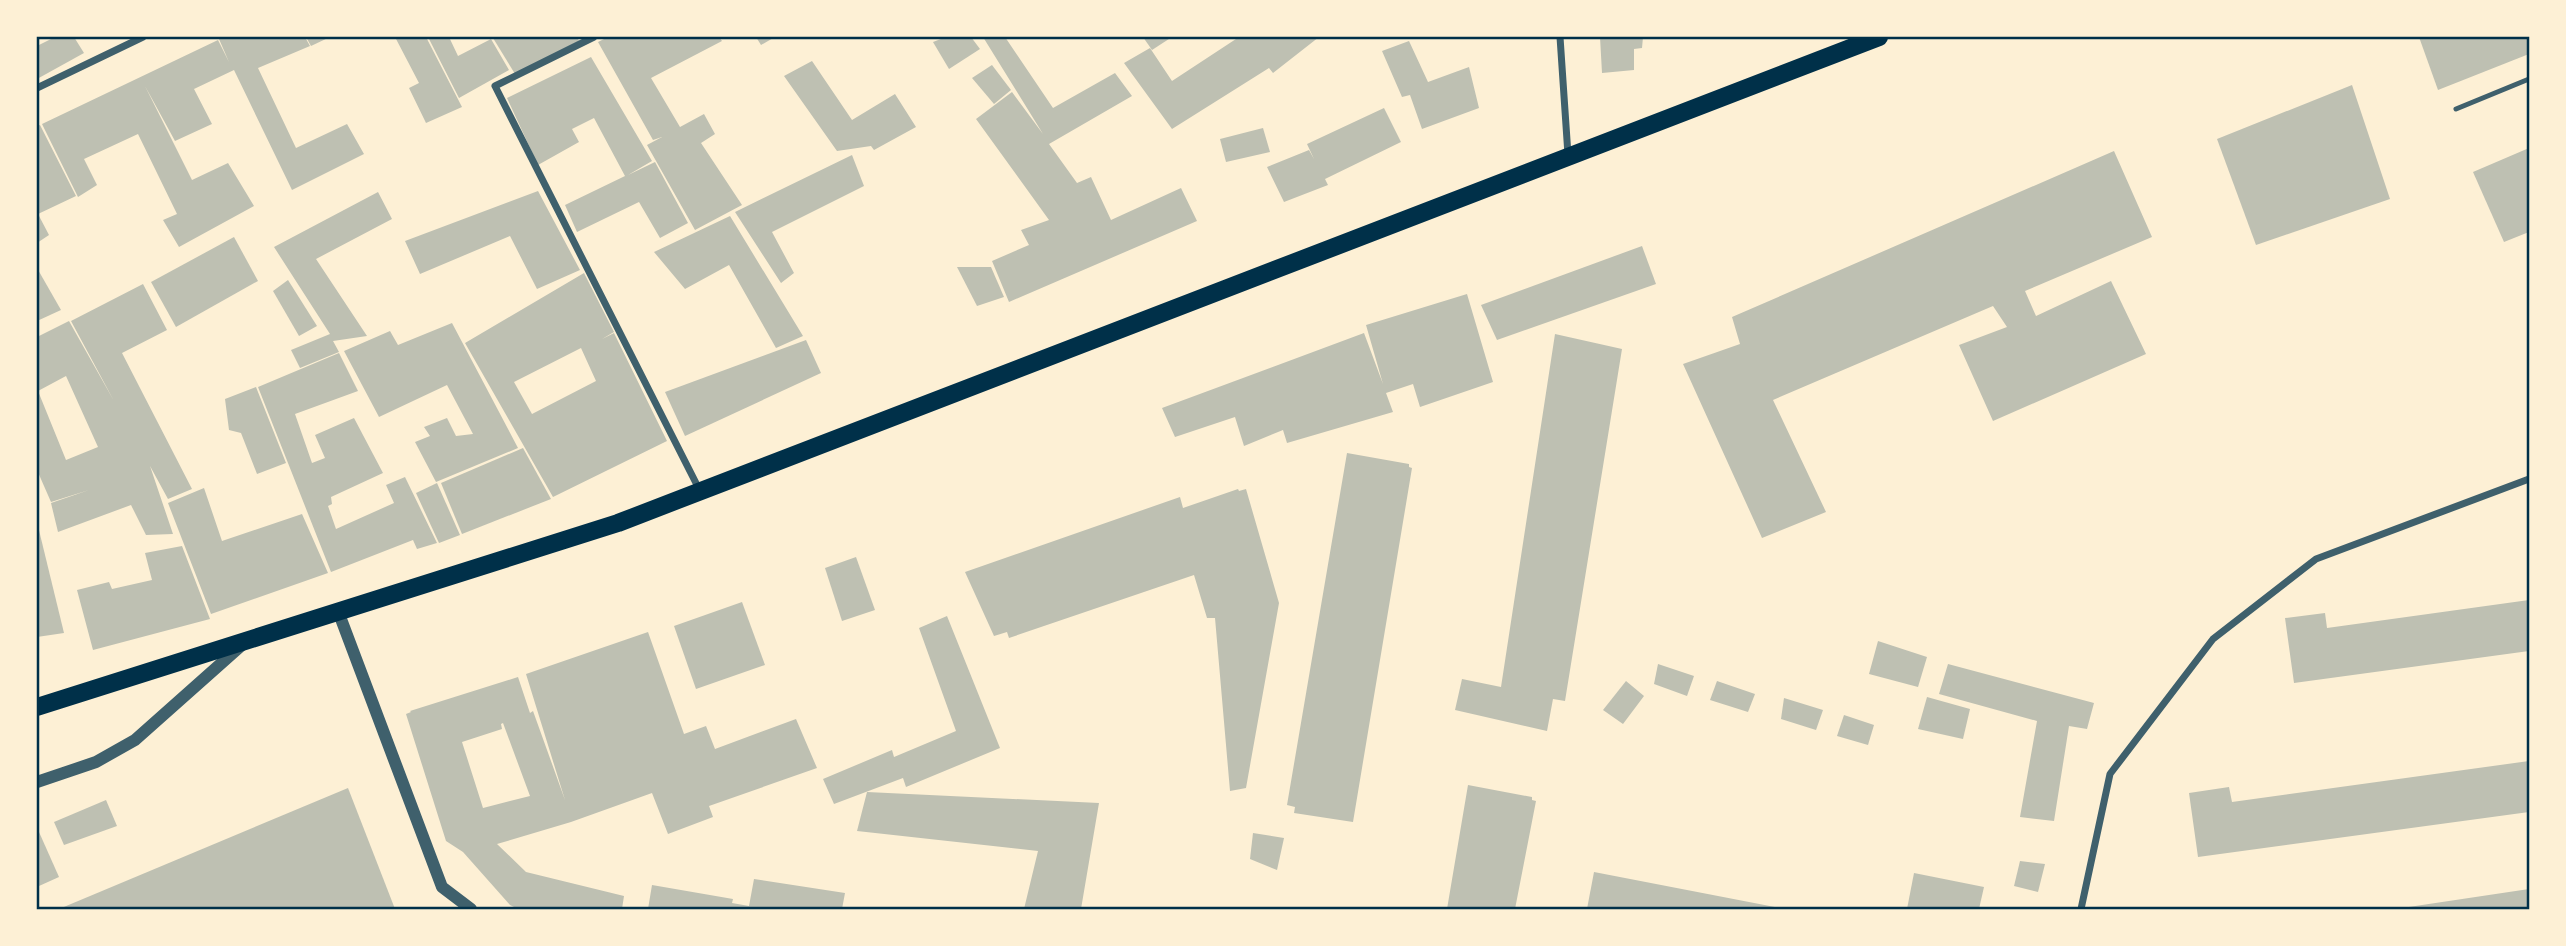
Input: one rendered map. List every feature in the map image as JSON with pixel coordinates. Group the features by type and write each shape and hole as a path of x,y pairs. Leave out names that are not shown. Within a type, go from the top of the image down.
{"main road":[{"path":"37,707 618,523 1879,37"}],"street":[{"path":"37,88 143,37"},
{"path":"594,37 495,86 700,491"},
{"path":"1560,37 1568,156"},
{"path":"2081,909 2110,774 2213,639 2316,559 2529,479"},
{"path":"338,611 442,887 471,909"},
{"path":"37,782 96,762 135,740 248,639"}],"lane":[{"path":"2456,109 2529,79"}],"building":[{"path":"55,37 74,37 84,53 37,79 37,46"},
{"path":"305,37 310,46 258,68 296,148 347,124 364,154 292,190 234,70 194,89 212,124 175,141 145,86 192,180 228,163 254,206 179,247 163,220 177,214 138,134 84,159 97,185 78,197 42,124 218,40 229,62 219,39"},
{"path":"306,37 330,37 311,46"},
{"path":"395,37 426,37 462,107 426,123 409,88 419,83"},
{"path":"428,37 449,37 458,56 491,39 509,70 459,98"},
{"path":"577,37 579,41 515,74 493,38"},
{"path":"608,37 719,37 722,41 651,78 680,127 704,114 715,134 701,143 742,205 695,230 647,145 662,137 653,140 598,42"},
{"path":"756,37 775,37 761,45"},
{"path":"946,37 971,37 980,49 949,69 933,42"},
{"path":"983,37 1005,37 1053,108 1115,73 1132,96 1049,144 1077,183 1091,177 1111,220 1181,188 1197,221 1009,302 992,261 1029,245 1021,230 1049,220 976,119 1012,92 1043,134"},
{"path":"1143,37 1172,37 1152,50"},
{"path":"1239,37 1319,37 1273,73 1269,68 1172,129 1124,63 1150,48 1172,81"},
{"path":"1600,37 1643,37 1642,48 1634,49 1634,70 1602,73"},
{"path":"2419,37 2529,37 2529,54 2438,90"},
{"path":"1409,41 1428,82 1469,67 1479,108 1422,129 1410,95 1402,97 1382,51"},
{"path":"591,57 652,161 628,175 655,162 688,223 660,238 639,202 577,232 565,205 625,176 594,118 572,129 579,142 538,165 507,98"},
{"path":"812,61 852,120 895,94 916,127 874,150 871,146 837,151 784,76"},
{"path":"992,65 1011,90 994,104 972,78"},
{"path":"2352,85 2390,199 2256,245 2217,139"},
{"path":"1384,108 1401,142 1325,179 1328,185 1284,202 1267,167 1309,150 1314,159 1307,144"},
{"path":"40,125 76,196 38,214 49,235 37,243 37,126"},
{"path":"1263,128 1270,152 1226,162 1220,139"},
{"path":"2529,148 2529,232 2504,242 2473,172"},
{"path":"2114,151 2152,237 2025,291 2036,316 2111,281 2146,354 1993,421 1959,345 2007,327 1993,306 1773,400 1826,512 1762,538 1683,364 1740,344 1732,317"},
{"path":"852,155 864,186 772,232 794,273 781,283 735,212"},
{"path":"538,191 580,270 537,289 510,236 420,274 405,241"},
{"path":"378,192 392,219 316,259 367,336 333,341 339,352 300,368 291,350 330,334 274,247"},
{"path":"730,216 803,336 776,348 729,265 685,289 654,252"},
{"path":"234,237 258,281 176,327 151,282"},
{"path":"1642,246 1656,284 1497,340 1481,305"},
{"path":"957,267 991,267 1004,297 977,306"},
{"path":"37,268 61,310 37,321"},
{"path":"584,273 614,332 602,339 614,333 667,441 553,497 465,343","holes":["581,348 596,381 532,414 514,382"]},
{"path":"288,280 317,326 299,336 273,291"},
{"path":"143,284 167,330 122,353 192,489 168,499 150,466 173,534 146,535 131,505 58,532 51,503 89,490 51,502 37,470 37,337 69,321 114,401 71,321","holes":["66,376 98,447 66,460 38,391"]},
{"path":"1467,294 1493,382 1420,407 1413,384 1386,393 1393,412 1287,443 1283,430 1244,446 1235,417 1175,437 1162,408 1364,333 1383,384 1366,325"},
{"path":"452,323 518,448 436,482 415,442 430,436 424,427 447,418 456,436 473,434 447,385 379,417 344,351 390,331 398,345"},
{"path":"1555,334 1622,349 1565,701 1553,699 1547,731 1455,710 1462,679 1501,687"},
{"path":"806,340 821,373 685,436 665,392"},
{"path":"339,353 358,391 295,414 312,463 325,458 315,435 354,418 383,473 331,497 332,504 328,506 336,529 394,503 386,485 405,477 437,543 417,549 413,540 331,572 258,387"},
{"path":"256,387 286,463 257,474 241,433 229,430 225,399"},
{"path":"523,448 551,499 462,534 441,483"},
{"path":"1347,453 1409,464 1412,468 1353,822 1294,813 1295,807 1287,805"},
{"path":"437,483 460,535 439,543 416,493"},
{"path":"204,488 222,541 302,514 328,573 211,614 168,503"},
{"path":"1238,489 1246,489 1279,603 1246,788 1230,791 1215,618 1207,618 1194,575 1009,638 1007,632 994,636 965,572 1180,497 1183,508"},
{"path":"37,522 64,633 37,637"},
{"path":"182,546 210,619 93,650 77,590 109,582 112,589 152,580 145,553"},
{"path":"856,557 875,610 842,621 825,568"},
{"path":"2529,600 2529,651 2294,683 2285,618 2325,613 2327,628"},
{"path":"742,602 765,665 696,689 674,626"},
{"path":"947,616 1000,748 906,787 903,778 834,804 823,779 892,750 894,757 956,731 919,628"},
{"path":"648,632 684,734 706,726 715,749 796,719 817,768 709,806 713,817 668,834 652,793 571,822 497,844 526,872 624,896 622,909 518,909 510,905 463,852 446,841 406,714 518,677 565,800 526,674","holes":["503,723 530,796 483,808 462,742 502,729"]},
{"path":"1878,641 1927,657 1918,687 1869,674"},
{"path":"1658,664 1694,676 1687,696 1654,684"},
{"path":"1948,664 2094,703 2087,729 2069,726 2054,821 2020,817 2037,721 1939,694"},
{"path":"1626,681 1644,696 1623,724 1603,710"},
{"path":"1717,681 1755,694 1748,712 1710,700"},
{"path":"1927,697 1970,709 1963,739 1918,729"},
{"path":"1784,698 1823,710 1816,730 1781,719"},
{"path":"1844,715 1874,725 1868,745 1837,736"},
{"path":"2529,761 2529,812 2198,857 2189,793 2229,787 2232,802"},
{"path":"1468,785 1532,797 1532,800 1536,801 1515,909 1447,909"},
{"path":"348,788 395,909 59,909"},
{"path":"867,792 1099,803 1081,909 1024,909 1038,851 857,831"},
{"path":"106,800 117,826 64,845 54,822"},
{"path":"39,832 59,877 39,886 37,833"},
{"path":"1253,833 1284,838 1277,870 1250,859"},
{"path":"2020,861 2045,864 2038,892 2014,886"},
{"path":"1594,872 1780,908 1780,909 1587,909"},
{"path":"1914,873 1984,887 1979,909 1907,909"},
{"path":"754,879 845,893 842,909 648,909 652,885 733,899 732,903 749,906"},
{"path":"2529,889 2529,909 2402,909 2402,908"}]}
